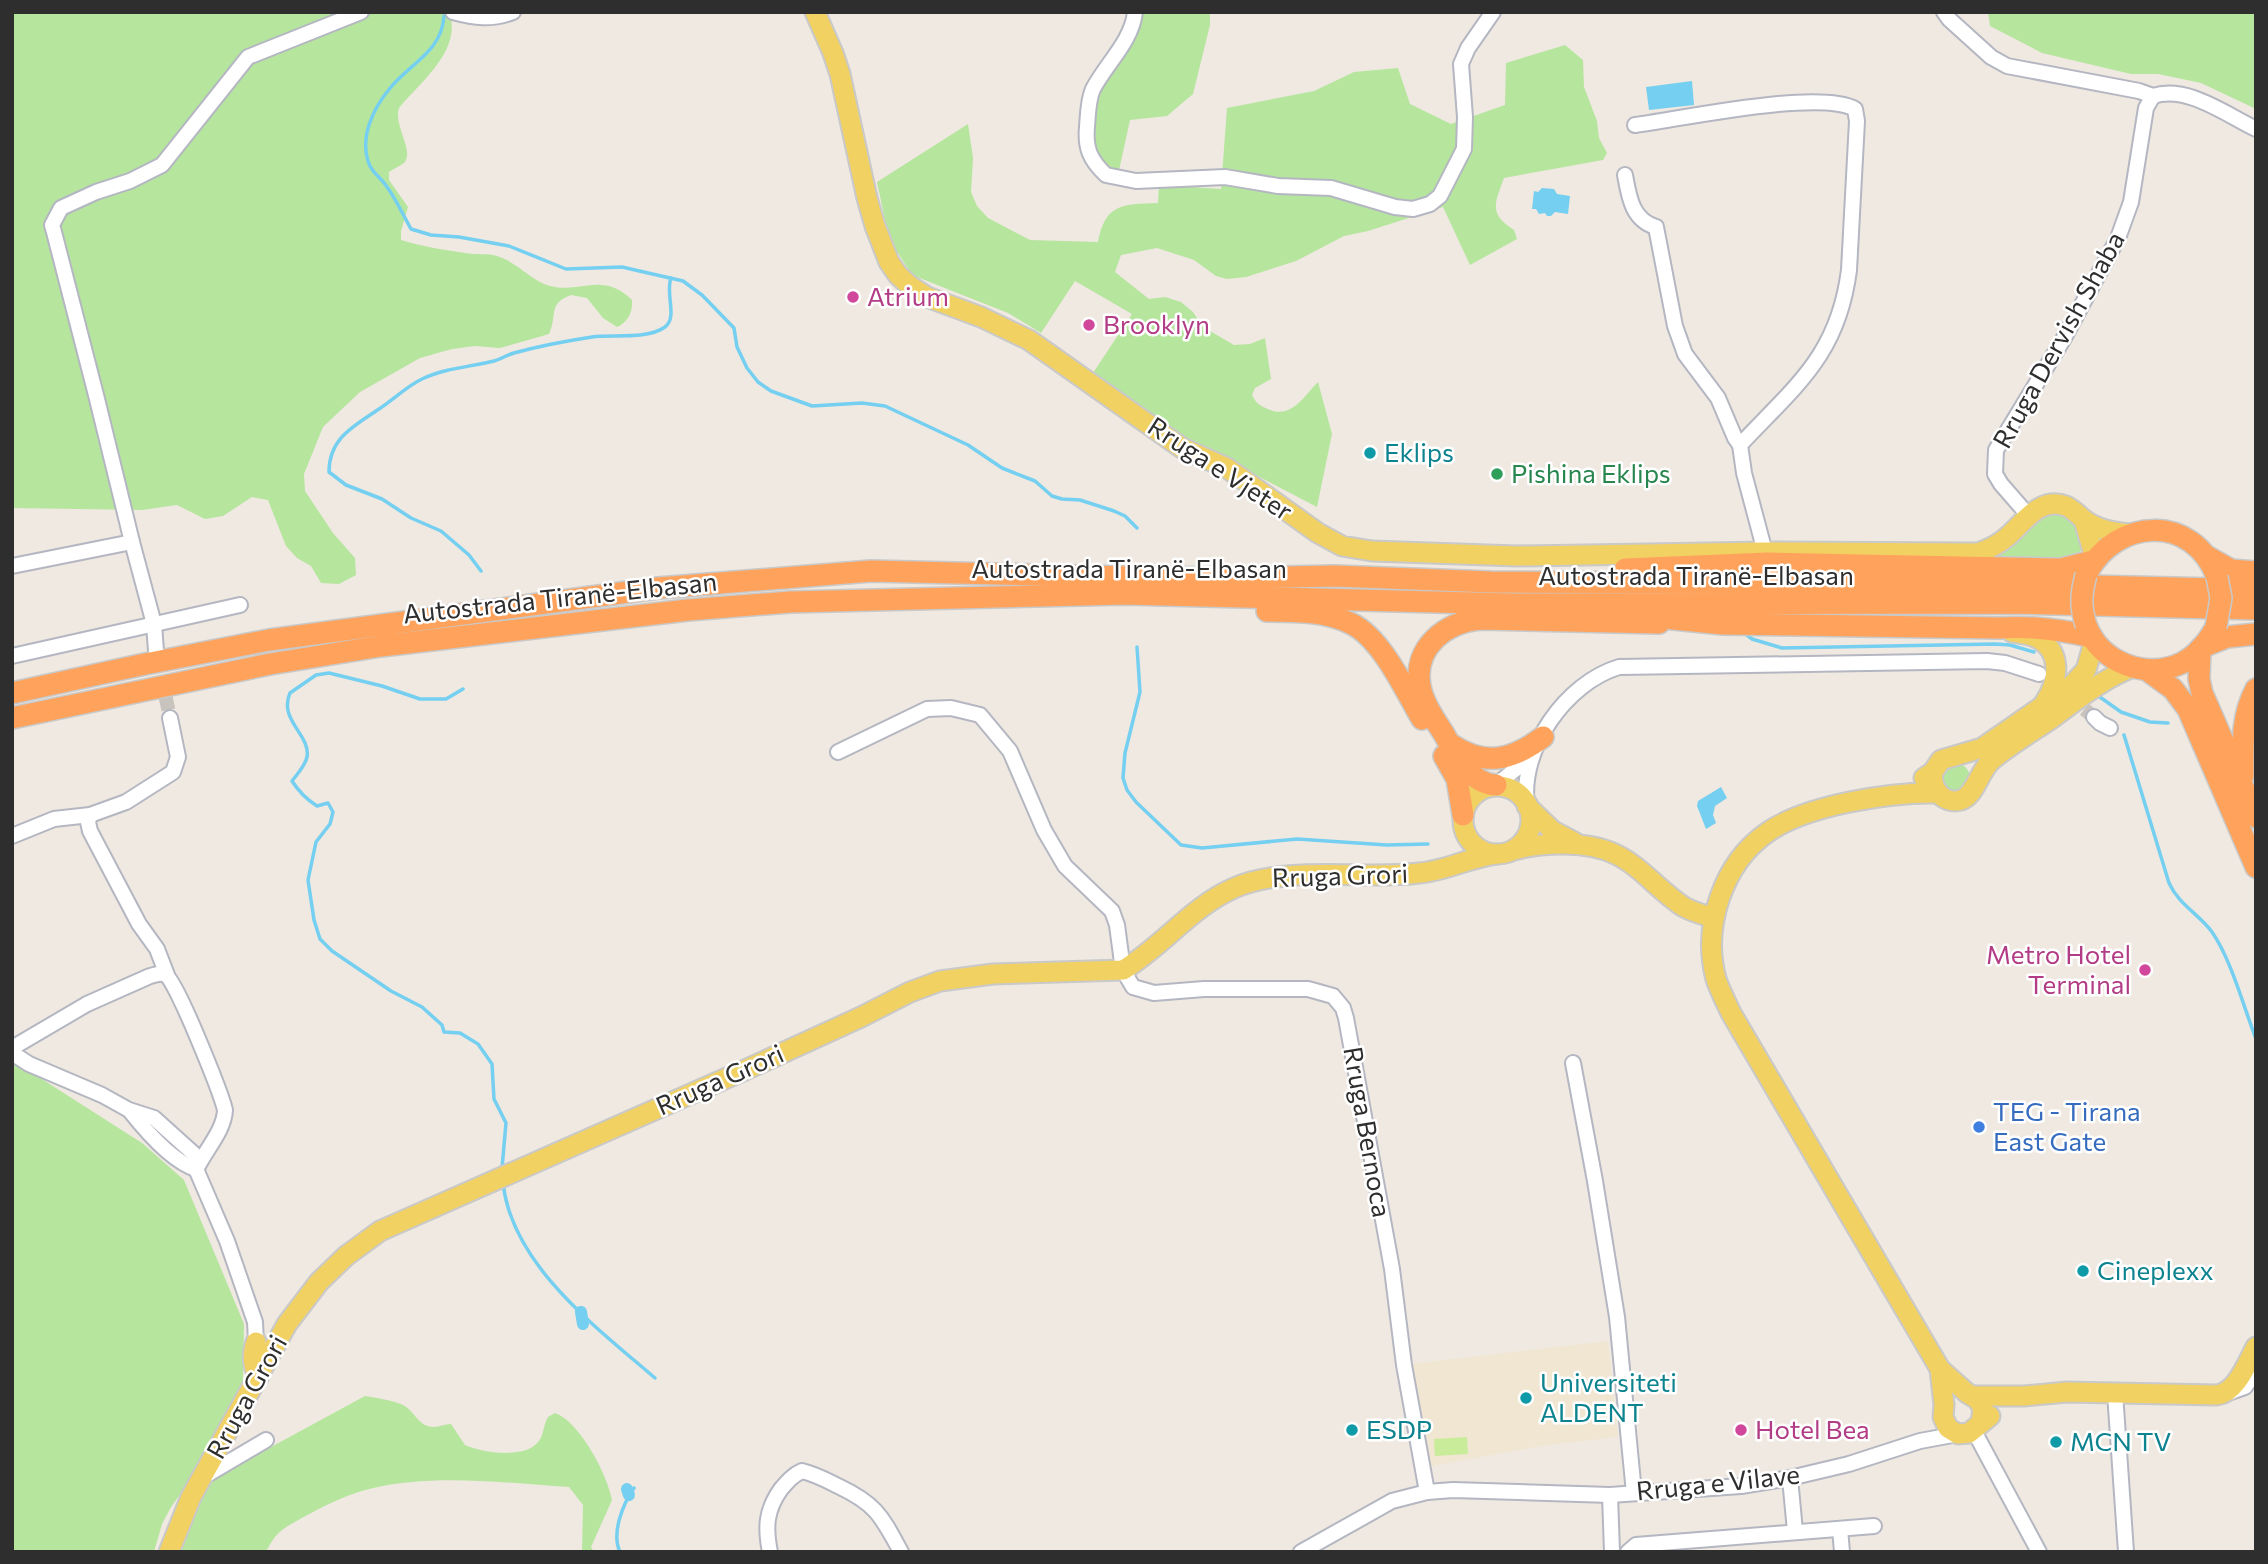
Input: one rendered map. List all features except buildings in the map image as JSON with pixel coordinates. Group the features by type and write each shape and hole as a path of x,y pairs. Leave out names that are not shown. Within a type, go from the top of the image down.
{"highway":[{"path":"2256,572 2231,570 2206,556 2189,541 2168,532 2154,530 2130,534 2108,545 2091,565 2081,593 2082,612 2091,635 2109,656 2140,669 2173,689 2188,709 2256,867"},
{"path":"2206,556 2217,576 2221,598 2216,627 2202,648 2199,680 2202,693 2256,817"},
{"path":"1491,582 1532,573 1767,563 2061,569 2091,565"},
{"name":"Autostrada Tiranë-Elbasan","path":"12,693 269,640 658,588 871,571 1128,577 1335,576 1491,582 2001,584 2256,590"},
{"path":"1159,594 1176,602 1209,609 1328,615 1352,624 1364,632 1393,670 1454,773 1459,786 1463,816"},
{"name":"Autostrada Tiranë-Elbasan","path":"12,718 195,679 331,654 688,610 790,602 904,597 1159,594 1513,604 2015,603 2256,610"},
{"path":"1513,604 1723,624"},
{"path":"1496,785 1487,784 1470,772 1456,755 1421,691 1420,676 1424,655 1432,641 1441,632 1460,623 1489,619 2000,628 2027,626 2091,635"},
{"path":"2140,669 2165,669 2183,663 2202,648 2227,637 2256,634"},
{"path":"2242,785 2243,724 2249,701 2256,689"},
{"path":"1447,740 1454,747 1469,754 1494,759 1522,751 1542,737"}],"main road":[{"name":"Rruga e Vjeter","path":"815,12 834,53 840,74 875,226 889,262 898,275 927,297 1007,328 1037,345 1182,448 1227,468 1328,540 1342,546 1360,550 1517,556 1765,552 1978,553 1994,547 2028,515 2042,506 2057,504 2066,506 2084,520 2107,531 2130,534"},
{"path":"2084,520 2091,565"},
{"path":"2000,628 2036,638 2053,656 2057,675 2054,689 2043,706"},
{"path":"1900,794 1933,772 1941,760 1960,757 1982,748 2078,681 2091,658 2091,635"},
{"path":"1940,1369 1945,1423 1971,1429 1983,1408 1940,1369 1731,1013 1716,977 1712,937 1720,895 1744,855 1766,833 1799,816 1835,806 1900,794 1938,793 1952,801 1963,799 1971,793 1983,769 1998,755 2102,682 2140,669"},
{"path":"1960,757 1973,765 1977,779"},
{"path":"1933,772 1932,781 1938,793"},
{"path":"1430,872 1452,853 1463,816 1474,795 1486,787 1496,785 1511,789 1521,796 1527,806 1553,831 1584,847 1616,854 1682,906 1714,918"},
{"path":"1463,816 1463,826 1471,842 1480,849 1506,852 1523,841 1529,830 1527,806"},
{"name":"Rruga Grori","path":"169,1552 183,1515 259,1376 265,1341 287,1324 319,1282 346,1256 380,1231 746,1070 910,992 940,982 993,974 1123,970 1140,960 1199,907 1254,880 1296,875 1430,872 1467,860 1547,844 1584,847"},
{"path":"2223,1394 2234,1384 2256,1348"},
{"name":"Rruga e Vilave","path":"1970,1395 2024,1396 2054,1392 2223,1394"},
{"path":"1943,1408 1953,1395 1970,1395"},
{"name":"Rruga e Vilave","path":"1971,1429 2024,1396"}],"street":[{"path":"156,651 153,624 52,225 61,208 96,192 130,181 162,165 184,141 248,57 361,12"},
{"path":"453,12 479,19 513,12"},
{"path":"1135,12 1130,32 1091,92 1085,140 1088,153 1106,175 1136,181 1225,177 1278,186 1331,188 1413,209 1430,204 1440,196 1464,149 1465,117 1461,64 1468,48 1493,12"},
{"path":"1944,12 1948,19 1991,57 2007,66 2153,96 2172,93 2187,95 2256,129"},
{"name":"Rruga Dervish Shaba","path":"2028,515 1995,474 1996,450 2064,338 2118,238 2131,202 2146,108 2153,96"},
{"path":"1635,125 1787,103 1836,102 1855,109 1857,121 1849,270 1836,323 1815,365 1740,445"},
{"path":"1625,175 1630,204 1646,224 1656,227 1675,326 1685,354 1717,398 1740,445 1744,473 1765,552"},
{"path":"12,566 132,542"},
{"path":"12,656 240,605"},
{"path":"1496,785 1522,764 1566,700 1601,673 1619,667 1987,661 2005,663 2039,674"},
{"path":"838,752 927,709 951,708 980,715 1010,751 1044,830 1065,866 1112,911 1117,925 1123,970"},
{"path":"2094,717 2110,728"},
{"path":"12,836 54,819 90,815 126,802 173,772 178,757 170,718"},
{"path":"1527,806 1528,774 1542,737"},
{"path":"90,815 90,831 139,924 157,949 167,975 176,986 225,1110 223,1124 206,1149 197,1169"},
{"name":"Rruga Bernoca","path":"1123,970 1133,988 1154,993 1204,989 1308,989 1333,996 1343,1009 1392,1269 1404,1366 1427,1492"},
{"path":"167,975 161,973 150,976 96,1000 12,1051 29,1064 129,1110 154,1118 194,1154 197,1169 265,1341"},
{"path":"1573,1063 1617,1317 1634,1493"},
{"path":"2223,1394 2245,1387 2256,1371"},
{"path":"2223,1394 2247,1395 2256,1390"},
{"path":"2115,1393 2126,1552"},
{"path":"1920,1441 1943,1408"},
{"path":"231,1428 242,1445"},
{"path":"1971,1429 2039,1552"},
{"name":"Rruga e Vilave","path":"1612,1552 1610,1495 1741,1486 1790,1478 1971,1429"},
{"path":"204,1477 266,1440 242,1445 216,1455"},
{"path":"770,1552 766,1533 768,1510 787,1481 802,1471 864,1499 882,1519 901,1552"},
{"path":"1790,1478 1795,1531"},
{"path":"1301,1552 1392,1501 1427,1492 1466,1490 1610,1495"},
{"path":"1628,1552 1636,1545 1650,1548 1795,1531 1874,1526"},
{"path":"1840,1529 1842,1552"}],"shaded area":[{"path":"1608,1341 1618,1437 1548,1445 1430,1466 1411,1364"}],"green space":[{"path":"12,12 449,12 452,26 445,52 438,64 399,108 399,122 407,158 404,163 389,172 389,180 408,207 401,240 449,251 497,256 550,286 611,287 632,300 629,316 617,327 603,318 587,298 571,295 556,306 549,334 500,348 475,346 420,358 360,392 323,427 304,474 305,491 333,533 355,558 356,575 339,584 321,583 311,566 297,558 286,546 268,500 252,497 223,516 205,519 177,505 142,510 12,508"},
{"path":"1143,12 1210,12 1210,25 1193,94 1167,116 1130,120 1118,175 1105,168 1097,158 1091,118 1100,92 1131,43"},
{"path":"1988,12 2256,12 2256,109 2201,83 2158,74 2131,74 2042,53 1990,26"},
{"path":"1565,45 1583,60 1584,87 1597,121 1599,138 1607,153 1603,160 1504,178 1496,201 1497,213 1500,219 1514,230 1517,239 1470,265 1443,207 1344,236 1296,261 1246,277 1227,279 1216,276 1194,260 1157,248 1121,255 1115,272 1149,299 1165,297 1181,302 1193,312 1203,327 1234,345 1250,344 1265,338 1271,379 1255,388 1252,395 1260,405 1276,412 1290,409 1318,382 1332,434 1317,507 1179,435 1093,373 1132,314 1075,281 1041,333 1008,313 912,275 889,239 877,182 968,124 973,158 971,192 977,206 988,218 1030,240 1098,242 1105,220 1117,209 1134,204 1158,203 1159,185 1221,189 1227,108 1314,91 1354,72 1398,68 1410,104 1451,124 1505,105 1506,63"},
{"path":"2044,512 2062,512 2078,525 2084,547 2073,560 1979,562 2007,547"},
{"path":"1955,763 1965,768 1970,778 1965,788 1955,793 1945,788 1940,778 1945,768"},
{"path":"12,1060 142,1143 184,1180 244,1324 243,1381 234,1405 215,1446 171,1507 162,1524 154,1552 12,1552"},
{"path":"365,1396 403,1405 420,1422 429,1426 451,1424 465,1445 492,1452 524,1451 540,1440 548,1417 555,1413 564,1418 583,1437 591,1450 605,1477 612,1500 591,1547 594,1552 582,1552 583,1505 569,1487 443,1480 394,1484 342,1498 284,1529 276,1535 266,1552 177,1552 182,1533 210,1482 221,1469 245,1461"},
{"path":"1467,1437 1468,1454 1435,1456 1434,1439"}],"water":[{"path":"1692,81 1694,105 1649,110 1646,87"},
{"path":"1542,188 1554,189 1557,194 1570,196 1568,214 1555,212 1547,216 1532,209 1534,191 1538,192"},
{"path":"1721,787 1727,798 1715,806 1713,815 1716,823 1706,829 1697,806 1698,801"}],"waterway":[{"path":"444,16 442,28 432,48 384,95 373,114 367,135 370,166 385,184 411,229 431,235 509,246 566,269 622,267 683,281 702,295 734,328 737,347 747,368 758,382 771,391 812,406 862,403 885,406 968,445 1002,468 1035,481 1052,496 1080,500 1114,511 1125,516 1137,528"},
{"path":"481,571 469,555 441,531 411,518 382,499 346,485 329,472 330,460 338,442 361,421 411,385 431,375 553,344 592,337 639,335 658,331 669,323 671,317 671,278"},
{"path":"1743,632 1752,639 1782,648 1995,644 2034,652"},
{"path":"1137,647 1140,692 1125,753 1123,778 1127,790 1136,802 1181,845 1202,848 1297,839 1387,845 1428,844"},
{"path":"463,689 446,699 420,699 329,673 316,675 290,693 287,703 291,719 307,749 305,763 292,781 309,801 317,806 328,803 333,812 330,824 316,842 308,880 320,939 332,951 391,991 422,1007 442,1025 444,1032 460,1033 478,1044 492,1064 494,1099 506,1123 502,1168"},
{"path":"2097,695 2121,712 2150,722 2168,723"},
{"path":"2124,735 2169,883 2219,943 2256,1039"},
{"path":"503,1183 510,1213 522,1241 540,1268 584,1316 655,1378"},
{"path":"581,1312 583,1324"},
{"path":"620,1552 618,1528 622,1510 634,1488"},
{"path":"627,1489 629,1495"}],"tunnel":[{"path":"157,655 170,718"},
{"path":"2068,696 2094,717"}],"place":[{"name":"Atrium","path":"853,297"},
{"name":"Brooklyn","path":"1089,325"},
{"name":"Eklips","path":"1370,453"},
{"name":"Pishina Eklips","path":"1497,474"},
{"name":"Metro Hotel Terminal","path":"2145,970"},
{"name":"TEG - Tirana East Gate","path":"1979,1127"},
{"name":"Cineplexx","path":"2083,1271"},
{"name":"Universiteti ALDENT","path":"1526,1398"},
{"name":"ESDP","path":"1352,1430"},
{"name":"Hotel Bea","path":"1741,1430"},
{"name":"MCN TV","path":"2056,1442"}]}
